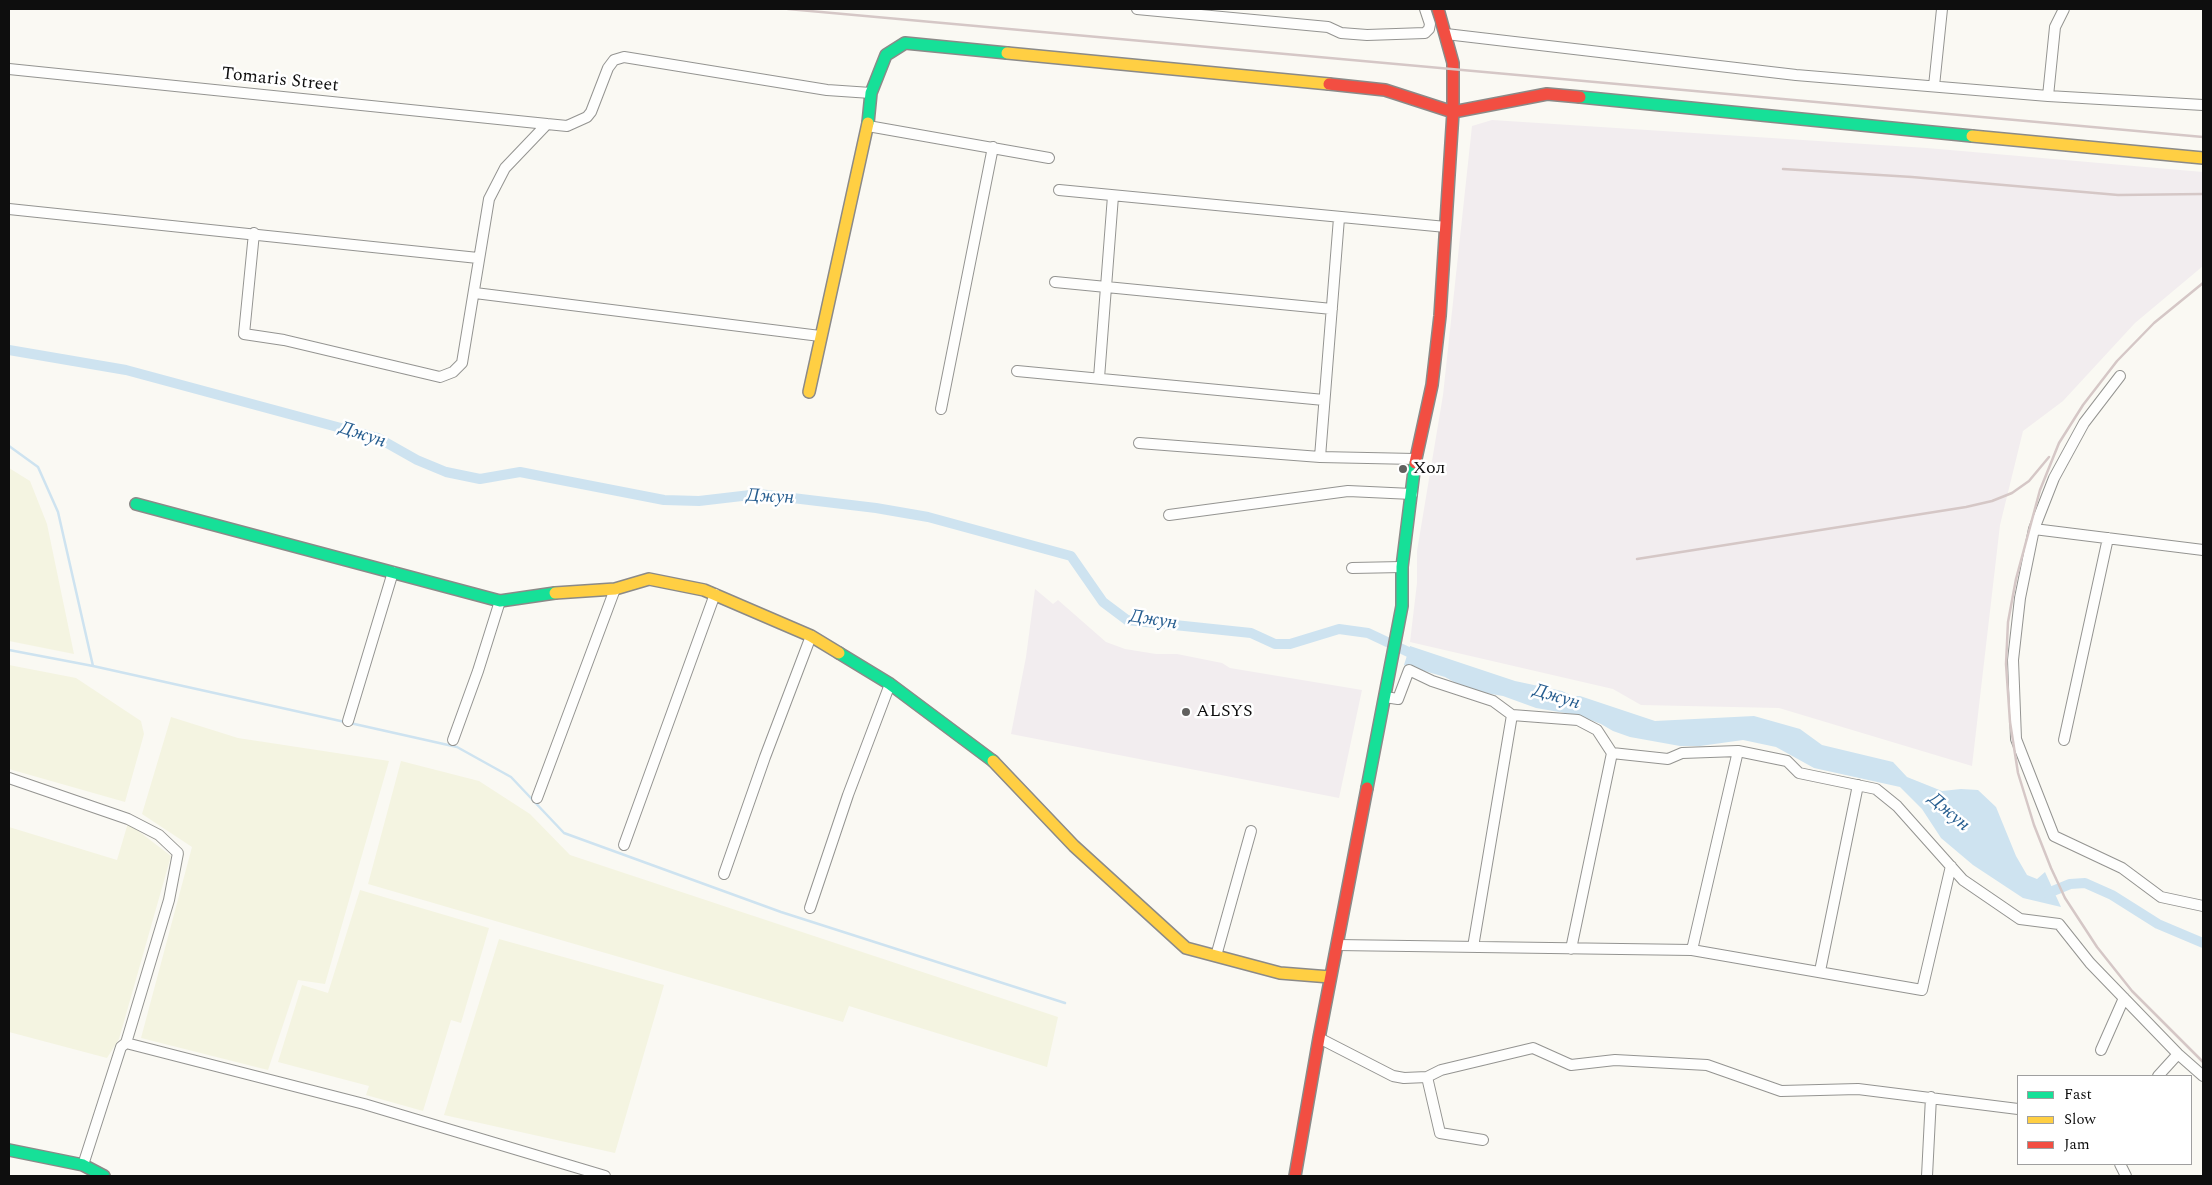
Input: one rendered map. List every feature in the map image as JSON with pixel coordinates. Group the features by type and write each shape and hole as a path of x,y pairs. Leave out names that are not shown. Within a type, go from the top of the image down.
{"street":[{"path":"1137,9 1328,27 1341,32 1367,35 1425,32 1429,30 1430,24 1426,9"},
{"path":"1295,1176 1318,1038 1402,606 1402,567 1416,459 1432,385 1440,316 1453,112 1453,63 1438,9"},
{"path":"1934,86 1942,9"},
{"path":"2048,96 2055,27 2064,9"},
{"path":"1446,34 1796,75 2048,96 2203,105"},
{"path":"809,392 868,126 871,93 886,54 905,43 1385,90 1453,112 1546,94 2203,158"},
{"name":"Tomaris Street","path":"9,69 566,126 581,122 591,112 610,64 618,57 827,90 871,93"},
{"path":"254,233 244,334 284,340 440,377 453,372 462,363 489,199 506,168 547,124"},
{"path":"868,126 1049,158"},
{"path":"941,409 993,147"},
{"path":"1059,190 1446,227"},
{"path":"1099,378 1104,289 1113,196"},
{"path":"9,209 254,233 478,258"},
{"path":"1320,457 1339,218"},
{"path":"1055,282 1104,289 1332,309"},
{"path":"475,293 820,336"},
{"path":"1017,371 1324,400"},
{"path":"2120,376 2080,431 2054,478 2034,529 2020,598 2013,660 2016,739 2054,836 2122,868 2161,897 2203,906"},
{"path":"1139,443 1320,457 1416,459"},
{"path":"1169,515 1348,491 1412,494"},
{"path":"136,504 500,601 547,593 615,589 649,579 715,594 811,636 890,684 988,756 1074,846 1186,948 1280,973 1330,977"},
{"path":"2034,529 2203,550"},
{"path":"2064,740 2108,538"},
{"path":"1352,568 1402,567"},
{"path":"348,720 393,572"},
{"path":"537,798 615,589"},
{"path":"624,845 715,594"},
{"path":"453,740 500,601"},
{"path":"724,874 765,757 811,636"},
{"path":"1385,697 1398,699 1409,670 1432,681 1493,701 1512,715 1578,720 1597,730 1612,753 1571,949"},
{"path":"810,908 848,795 890,684"},
{"path":"1473,947 1512,715"},
{"path":"1612,753 1668,759 1682,753 1738,751 1787,761 1799,773 1876,789 1897,806 1963,880 2020,919 2059,924 2090,964 2178,1054 2203,1076"},
{"path":"1692,950 1738,751"},
{"path":"9,778 128,819 159,835 178,853 169,900 126,1043 121,1047 83,1165"},
{"path":"1820,971 1858,785"},
{"path":"1216,956 1251,831"},
{"path":"1336,945 1692,950 1922,990 1951,866"},
{"path":"2101,1050 2124,998"},
{"path":"1318,1038 1393,1076 1427,1077 1441,1070 1532,1048 1571,1065 1615,1060 1707,1065 1781,1091 1858,1089 2017,1109"},
{"path":"126,1043 364,1104 605,1176"},
{"path":"2159,1075 2178,1054"},
{"path":"1427,1077 1440,1133 1483,1140"},
{"path":"1927,1176 1931,1097"},
{"path":"9,1150 83,1165 101,1176"}],"shaded area":[{"path":"1492,120 1927,148 2203,172 2203,266 2135,323 2063,401 2023,431 2000,525 1972,766 1779,708 1641,705 1613,689 1410,642 1417,583 1417,551 1443,395 1472,126"},
{"name":"ALSYS","path":"1035,589 1053,604 1058,600 1106,642 1125,649 1156,654 1177,654 1222,663 1230,668 1362,690 1339,798 1011,734 1026,657"}],"green space":[{"path":"9,468 30,481 47,524 74,654 9,641"},
{"path":"9,665 76,678 141,721 144,734 125,802 9,769"},
{"path":"171,717 238,738 389,761 325,984 298,980 268,1070 141,1038 192,847 142,814"},
{"path":"401,761 479,781 530,814 570,855 1058,1017 1047,1067 849,1006 843,1022 368,884"},
{"path":"128,823 171,856 119,1039 107,1058 9,1032 9,827 117,860"},
{"path":"360,890 489,928 461,1023 451,1020 423,1111 366,1095 369,1086 278,1062 302,985 328,993"},
{"path":"499,939 664,985 615,1153 444,1115"}],"water":[{"path":"1410,646 1515,681 1562,691 1572,696 1580,696 1655,721 1754,716 1800,729 1822,745 1893,762 1907,777 1942,791 1978,790 1996,807 2016,856 2027,875 2037,879 2045,872 2061,907 2023,898 1973,865 1941,838 1922,809 1900,787 1814,768 1776,747 1743,740 1700,746 1680,746 1630,737 1577,715 1536,708 1503,696 1468,690 1445,677 1404,665"}],"waterway":[{"name":"Джун","path":"9,350 126,370 378,438 417,460 446,472 480,479 520,472 664,500 699,501 759,494 876,508 928,517 1071,556 1103,602 1127,620 1251,633 1275,644 1290,644 1339,629 1368,633 1419,657"},
{"path":"9,446 38,467 58,512 93,666"},
{"path":"9,650 93,666 345,722"},
{"path":"350,723 457,747 511,777 564,833 781,912 1065,1003"},
{"name":"Джун","path":"2042,892 2048,893 2070,884 2085,883 2112,895 2158,924 2203,943"}],"railway":[{"path":"788,9 2203,137"},
{"path":"1783,169 1912,177 2118,195 2203,194"},
{"path":"2203,283 2154,323 2117,361 2083,405 2059,443 2040,490 2016,579 2008,622 2006,664 2010,722 2018,773 2034,825 2065,898 2097,947 2132,991 2203,1062"},
{"path":"1637,559 1966,507 1992,501 2012,493 2029,481 2049,457"}],"traffic: fast":[{"path":"868,123 871,93 886,55 905,43 1007,53"},
{"path":"1580,97 1972,136"},
{"path":"1367,788 1402,606 1402,567 1415,463"},
{"path":"136,504 500,601 555,593"},
{"path":"839,653 890,684 993,761"},
{"path":"9,1150 83,1165 104,1176"}],"traffic: slow":[{"path":"1007,53 1329,84"},
{"path":"809,392 868,123"},
{"path":"1972,136 2203,158"},
{"path":"555,593 615,589 649,579 704,590 811,636 839,653"},
{"path":"993,761 1074,846 1186,948 1280,973 1330,977"}],"traffic: jam":[{"path":"1415,463 1432,385 1440,316 1453,112 1453,63 1438,9"},
{"path":"1329,84 1385,90 1453,112 1547,94 1580,97"},
{"path":"1295,1176 1319,1038 1367,788"}],"place":[{"name":"Хол","path":"1403,469"},
{"name":"ALSYS","path":"1186,712"}]}
